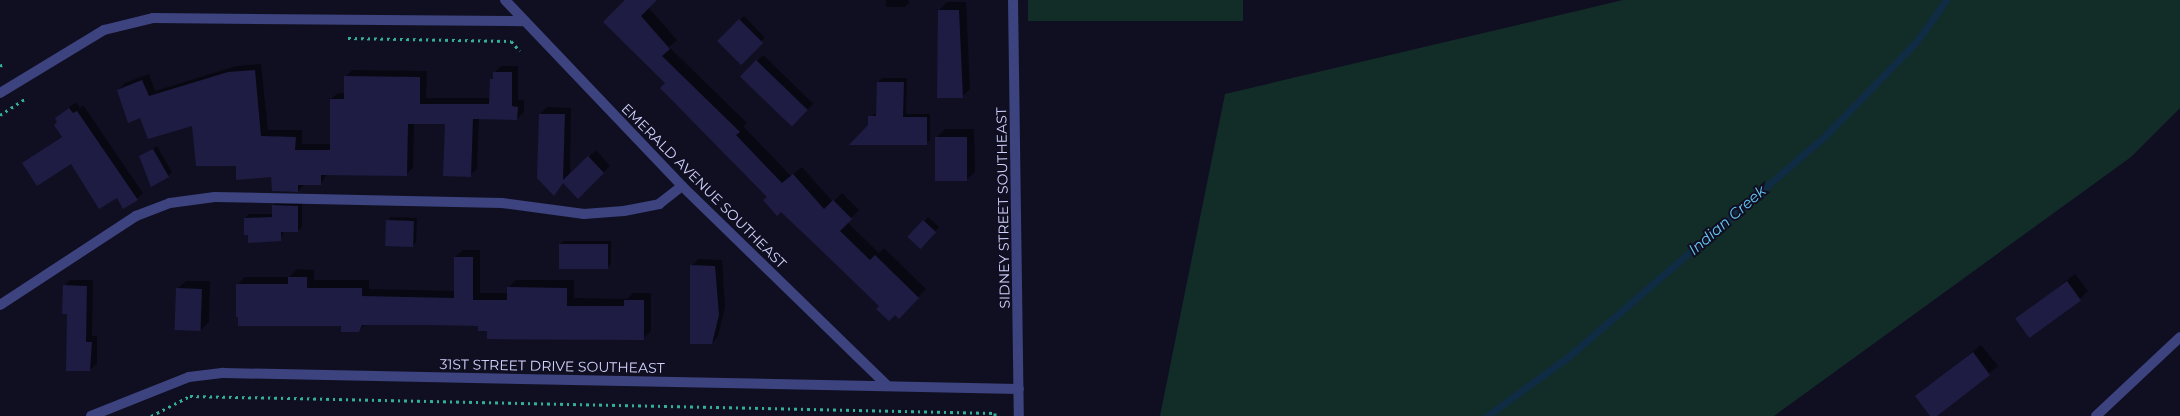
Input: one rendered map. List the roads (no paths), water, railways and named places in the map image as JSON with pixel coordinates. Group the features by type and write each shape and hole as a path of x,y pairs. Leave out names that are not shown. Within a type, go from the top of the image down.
{"street":[{"name":"EMERALD AVENUE SOUTHEAST","path":"505,0 682,186 888,386"},
{"name":"SIDNEY STREET SOUTHEAST","path":"1013,0 1019,416"},
{"path":"0,93 104,30 153,18 525,20"},
{"path":"0,305 136,216 170,202 215,197 502,202 584,214 624,211 659,204 682,186"},
{"path":"2096,416 2180,338"},
{"name":"31ST STREET DRIVE SOUTHEAST","path":"91,416 189,377 224,373 1019,389"}],"waterway":[{"name":"Indian Creek","path":"1487,416 1568,357 1824,137 1917,41 1946,0"}]}
